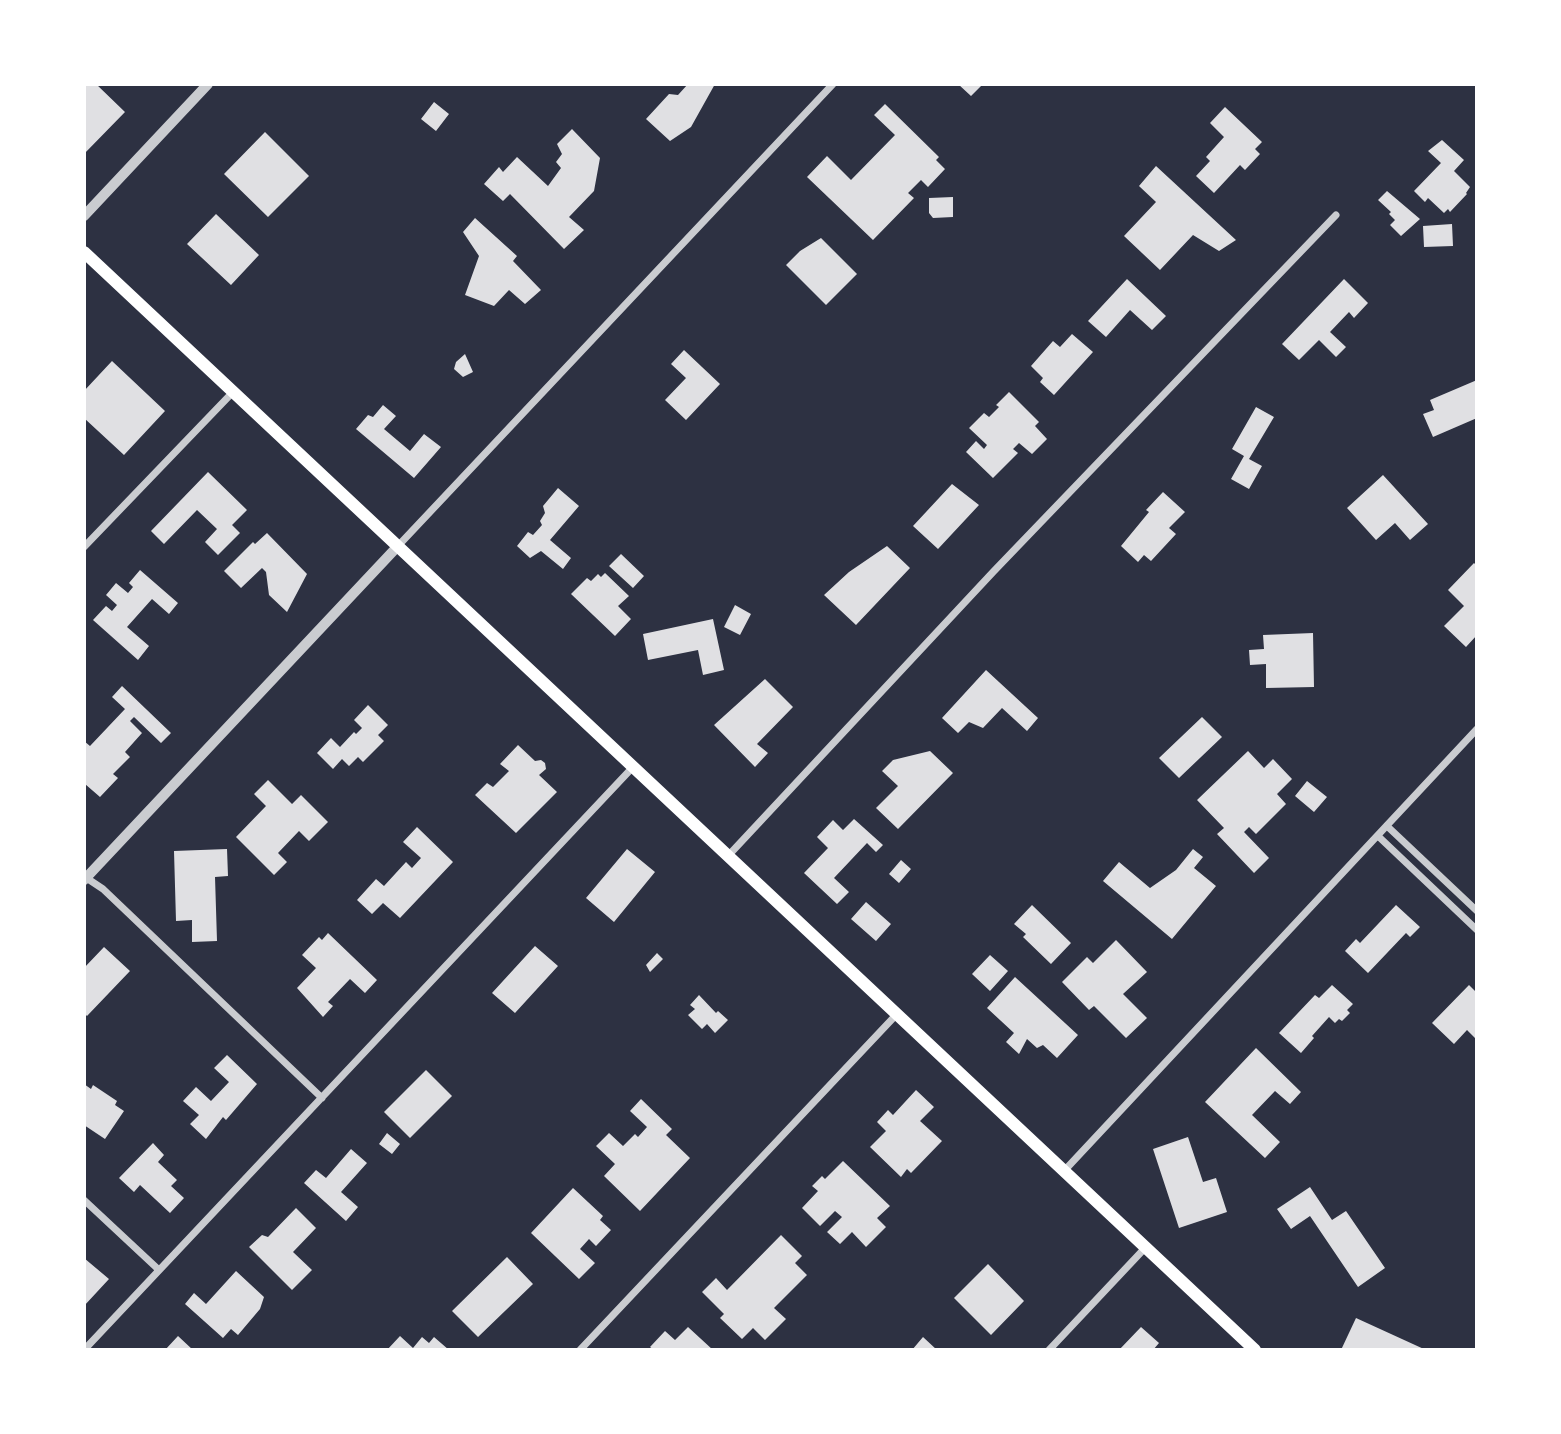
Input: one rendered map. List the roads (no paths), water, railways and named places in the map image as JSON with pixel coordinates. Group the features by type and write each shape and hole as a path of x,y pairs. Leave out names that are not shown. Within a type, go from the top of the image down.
{"main road":[{"path":"84,252 1255,1350"}],"street":[{"path":"84,216 208,84"},
{"path":"323,1098 103,889 85,878 833,84"},
{"path":"727,857 994,571 1336,215"},
{"path":"84,547 233,392"},
{"path":"1064,1171 1477,729"},
{"path":"84,1350 633,767"},
{"path":"1387,826 1477,911"},
{"path":"1378,836 1477,930"},
{"path":"580,1350 896,1015"},
{"path":"84,1199 159,1270"},
{"path":"1049,1350 1145,1248"}]}
